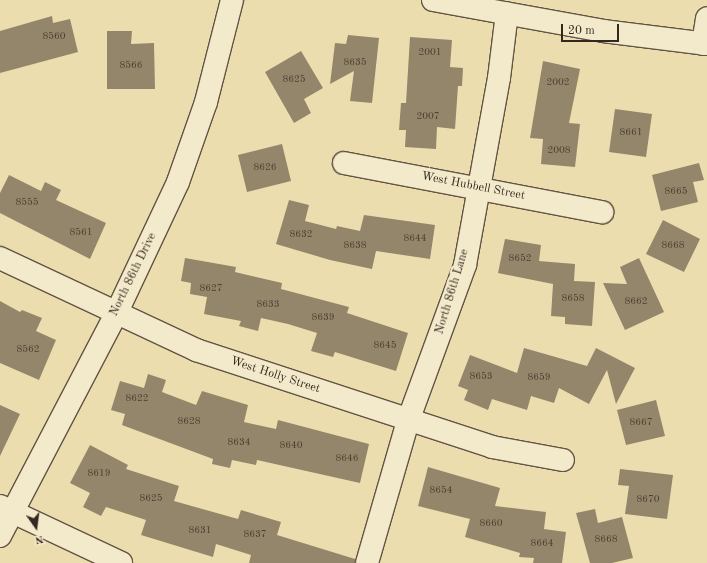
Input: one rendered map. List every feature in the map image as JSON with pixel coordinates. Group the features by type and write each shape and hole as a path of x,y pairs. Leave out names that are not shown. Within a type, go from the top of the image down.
{"street":[{"name":"North 86th Drive","path":"0,536 6,509 116,314 178,182 206,102 232,0"},
{"path":"433,0 603,31 705,44 707,18"},
{"name":"North 86th Lane","path":"367,563 408,421 464,265 499,78 507,13"},
{"name":"West Hubbell Street","path":"344,163 602,212"},
{"name":"West Holly Street","path":"0,258 116,314 196,350 408,421 492,447 563,460"},
{"path":"6,509 121,563"}],"building":[{"path":"52,16 53,23 70,19 78,52 0,73 0,31"},
{"path":"107,31 132,31 131,44 154,43 155,89 107,89"},
{"path":"348,35 379,38 372,103 350,101 354,71 330,84 335,43 346,44"},
{"path":"410,37 452,40 450,67 463,68 462,86 458,86 455,129 437,127 436,149 405,147 406,130 399,130 401,103 406,103"},
{"path":"301,51 323,88 304,99 311,113 294,123 265,72"},
{"path":"543,61 580,69 569,123 580,124 575,167 541,164 543,139 530,138"},
{"path":"615,109 652,114 646,157 609,152"},
{"path":"282,144 291,181 247,192 238,155"},
{"path":"699,163 704,180 693,182 698,202 661,211 652,175"},
{"path":"9,175 41,191 45,182 61,190 56,200 106,223 90,259 0,213 0,193"},
{"path":"289,200 309,205 305,221 336,229 337,226 360,231 364,215 435,225 430,259 376,251 372,269 330,260 276,244"},
{"path":"663,220 700,239 684,272 646,254"},
{"path":"505,239 541,245 539,261 575,264 574,281 595,282 592,326 565,324 565,317 551,316 553,284 498,273"},
{"path":"185,258 236,267 235,272 282,283 281,289 349,307 347,313 408,333 396,371 335,352 333,357 311,351 317,333 288,324 261,318 258,331 239,326 241,321 204,314 207,297 190,294 191,283 181,281"},
{"path":"639,258 664,312 625,330 603,283 627,284 620,267"},
{"path":"0,301 20,312 22,310 42,318 36,331 56,340 39,380 0,363"},
{"path":"524,348 587,366 596,348 635,368 616,404 607,370 589,404 559,388 554,403 531,396 527,410 492,399 488,410 464,400 468,390 458,386 470,355 517,373"},
{"path":"148,374 166,380 162,392 196,405 202,391 248,405 244,422 276,429 278,420 369,444 360,483 257,460 256,465 232,460 230,468 212,464 213,459 122,425 125,414 111,410 120,381 144,388"},
{"path":"656,400 665,436 626,445 617,410"},
{"path":"0,405 20,414 0,456"},
{"path":"90,445 128,465 126,469 179,486 174,501 238,519 241,510 281,522 277,535 355,559 355,563 249,563 251,555 216,544 213,557 141,535 146,520 106,507 101,516 83,507 90,493 70,483"},
{"path":"428,467 500,488 495,506 546,512 544,529 566,532 562,563 533,563 534,558 519,557 520,553 465,537 470,519 418,506"},
{"path":"620,469 673,475 667,519 625,514 629,486 618,485"},
{"path":"595,509 598,523 622,517 633,558 612,563 590,563 576,513"}]}
